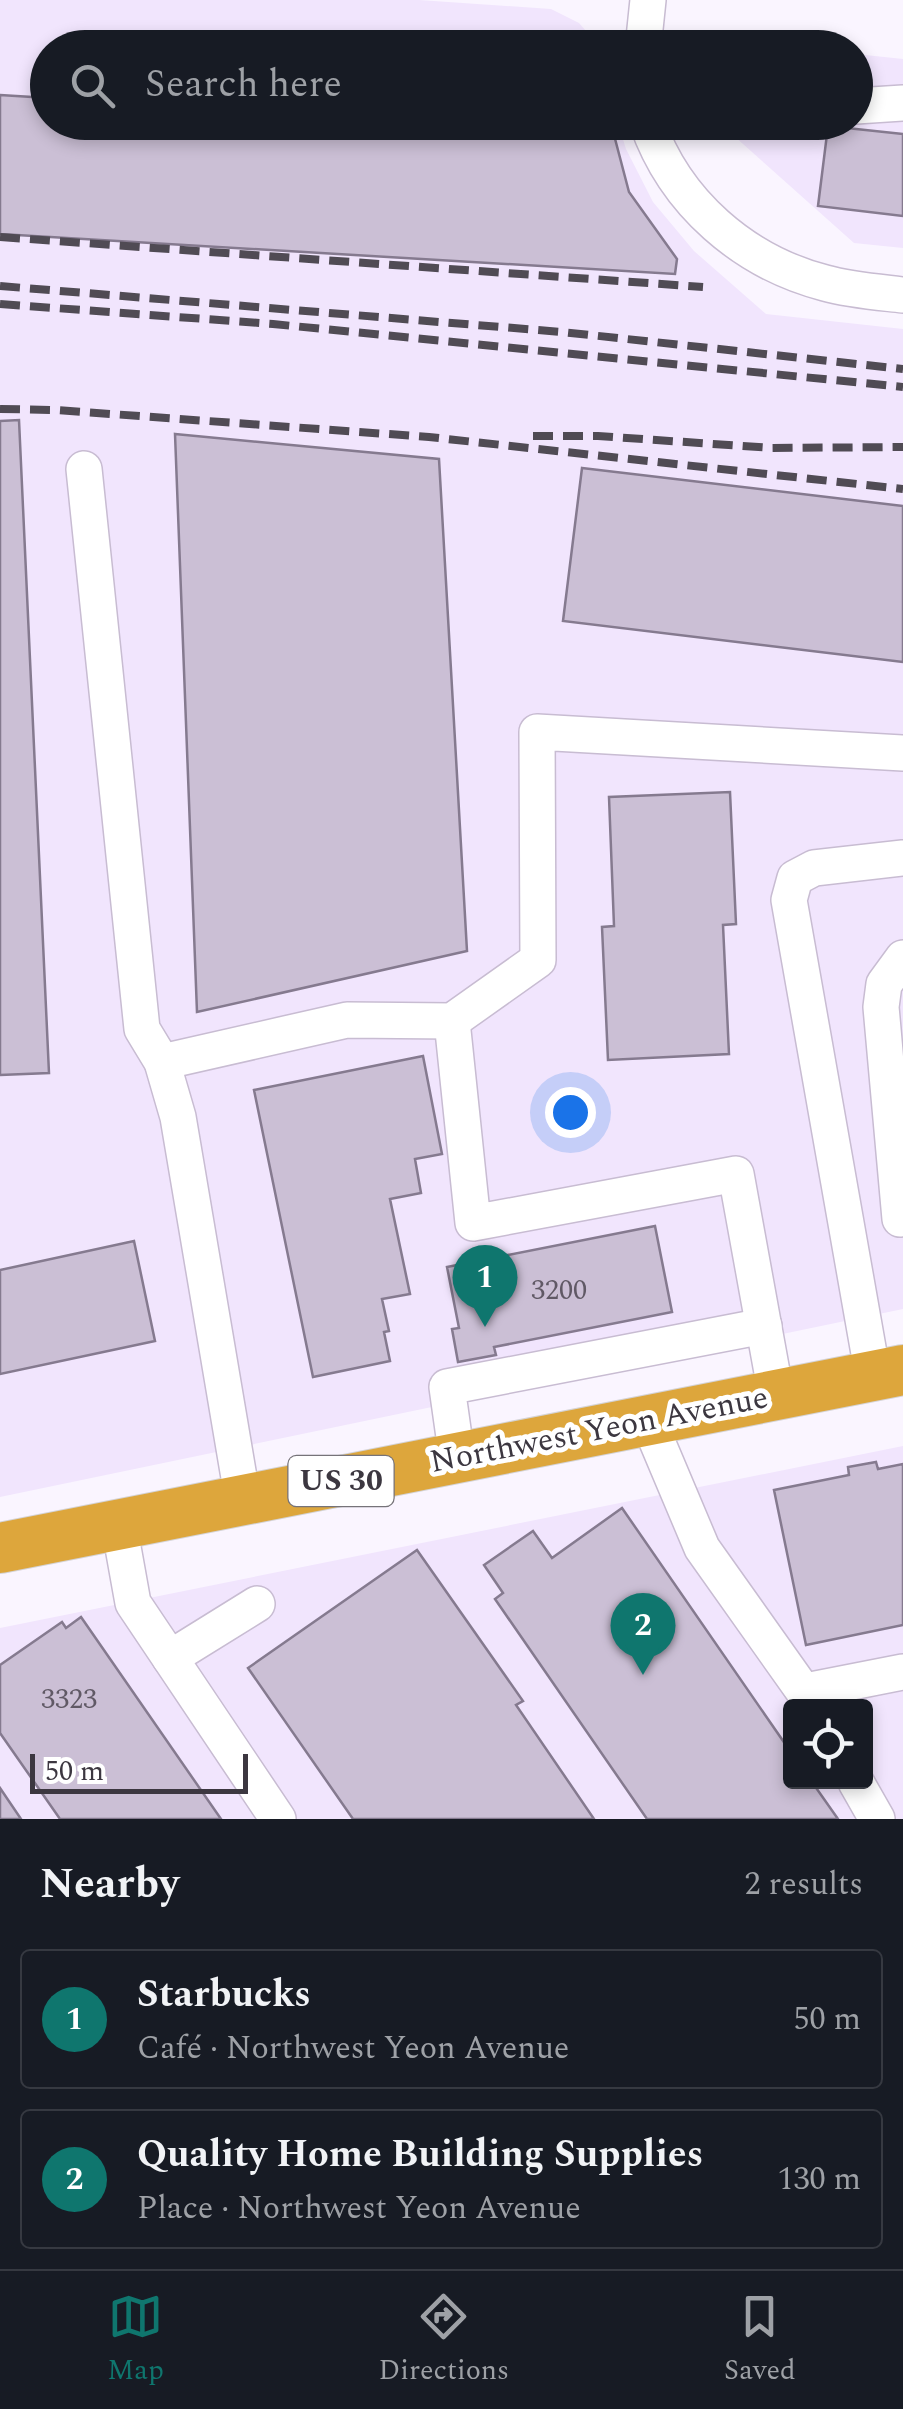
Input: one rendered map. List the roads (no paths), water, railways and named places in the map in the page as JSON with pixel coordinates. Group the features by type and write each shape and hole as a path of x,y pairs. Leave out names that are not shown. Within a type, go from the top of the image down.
{"highway":[{"name":"Northwest Yeon Avenue","path":"0,1548 888,1373"}],"street":[{"path":"645,30 648,0"},
{"path":"873,105 903,102"},
{"path":"655,140 670,174 703,214 739,244 768,262 829,284 903,294"},
{"path":"84,469 142,1029 162,1062 178,1117 243,1501"},
{"path":"162,1062 347,1020 452,1022 538,960 537,732 903,753"},
{"path":"888,1373 845,1228 789,900 795,878 814,868 903,858"},
{"path":"845,1228 902,1218 892,1012 884,984 903,958"},
{"path":"452,1022 472,1223 736,1174 776,1394"},
{"path":"457,1458 447,1387 764,1326"},
{"path":"648,1420 702,1548 810,1699 903,1672"},
{"path":"119,1525 133,1603 278,1819"},
{"path":"170,1658 256,1604"},
{"path":"860,1789 877,1819"}],"railway":[{"path":"0,237 703,287"},
{"path":"0,286 562,332 903,369"},
{"path":"0,304 273,324 903,387"},
{"path":"0,409 429,437 903,489"},
{"path":"533,436 598,436 772,448 903,447"}],"place":[{"name":"Starbucks","path":"485,1327"},
{"name":"Quality Home Building Supplies","path":"643,1675"}]}
